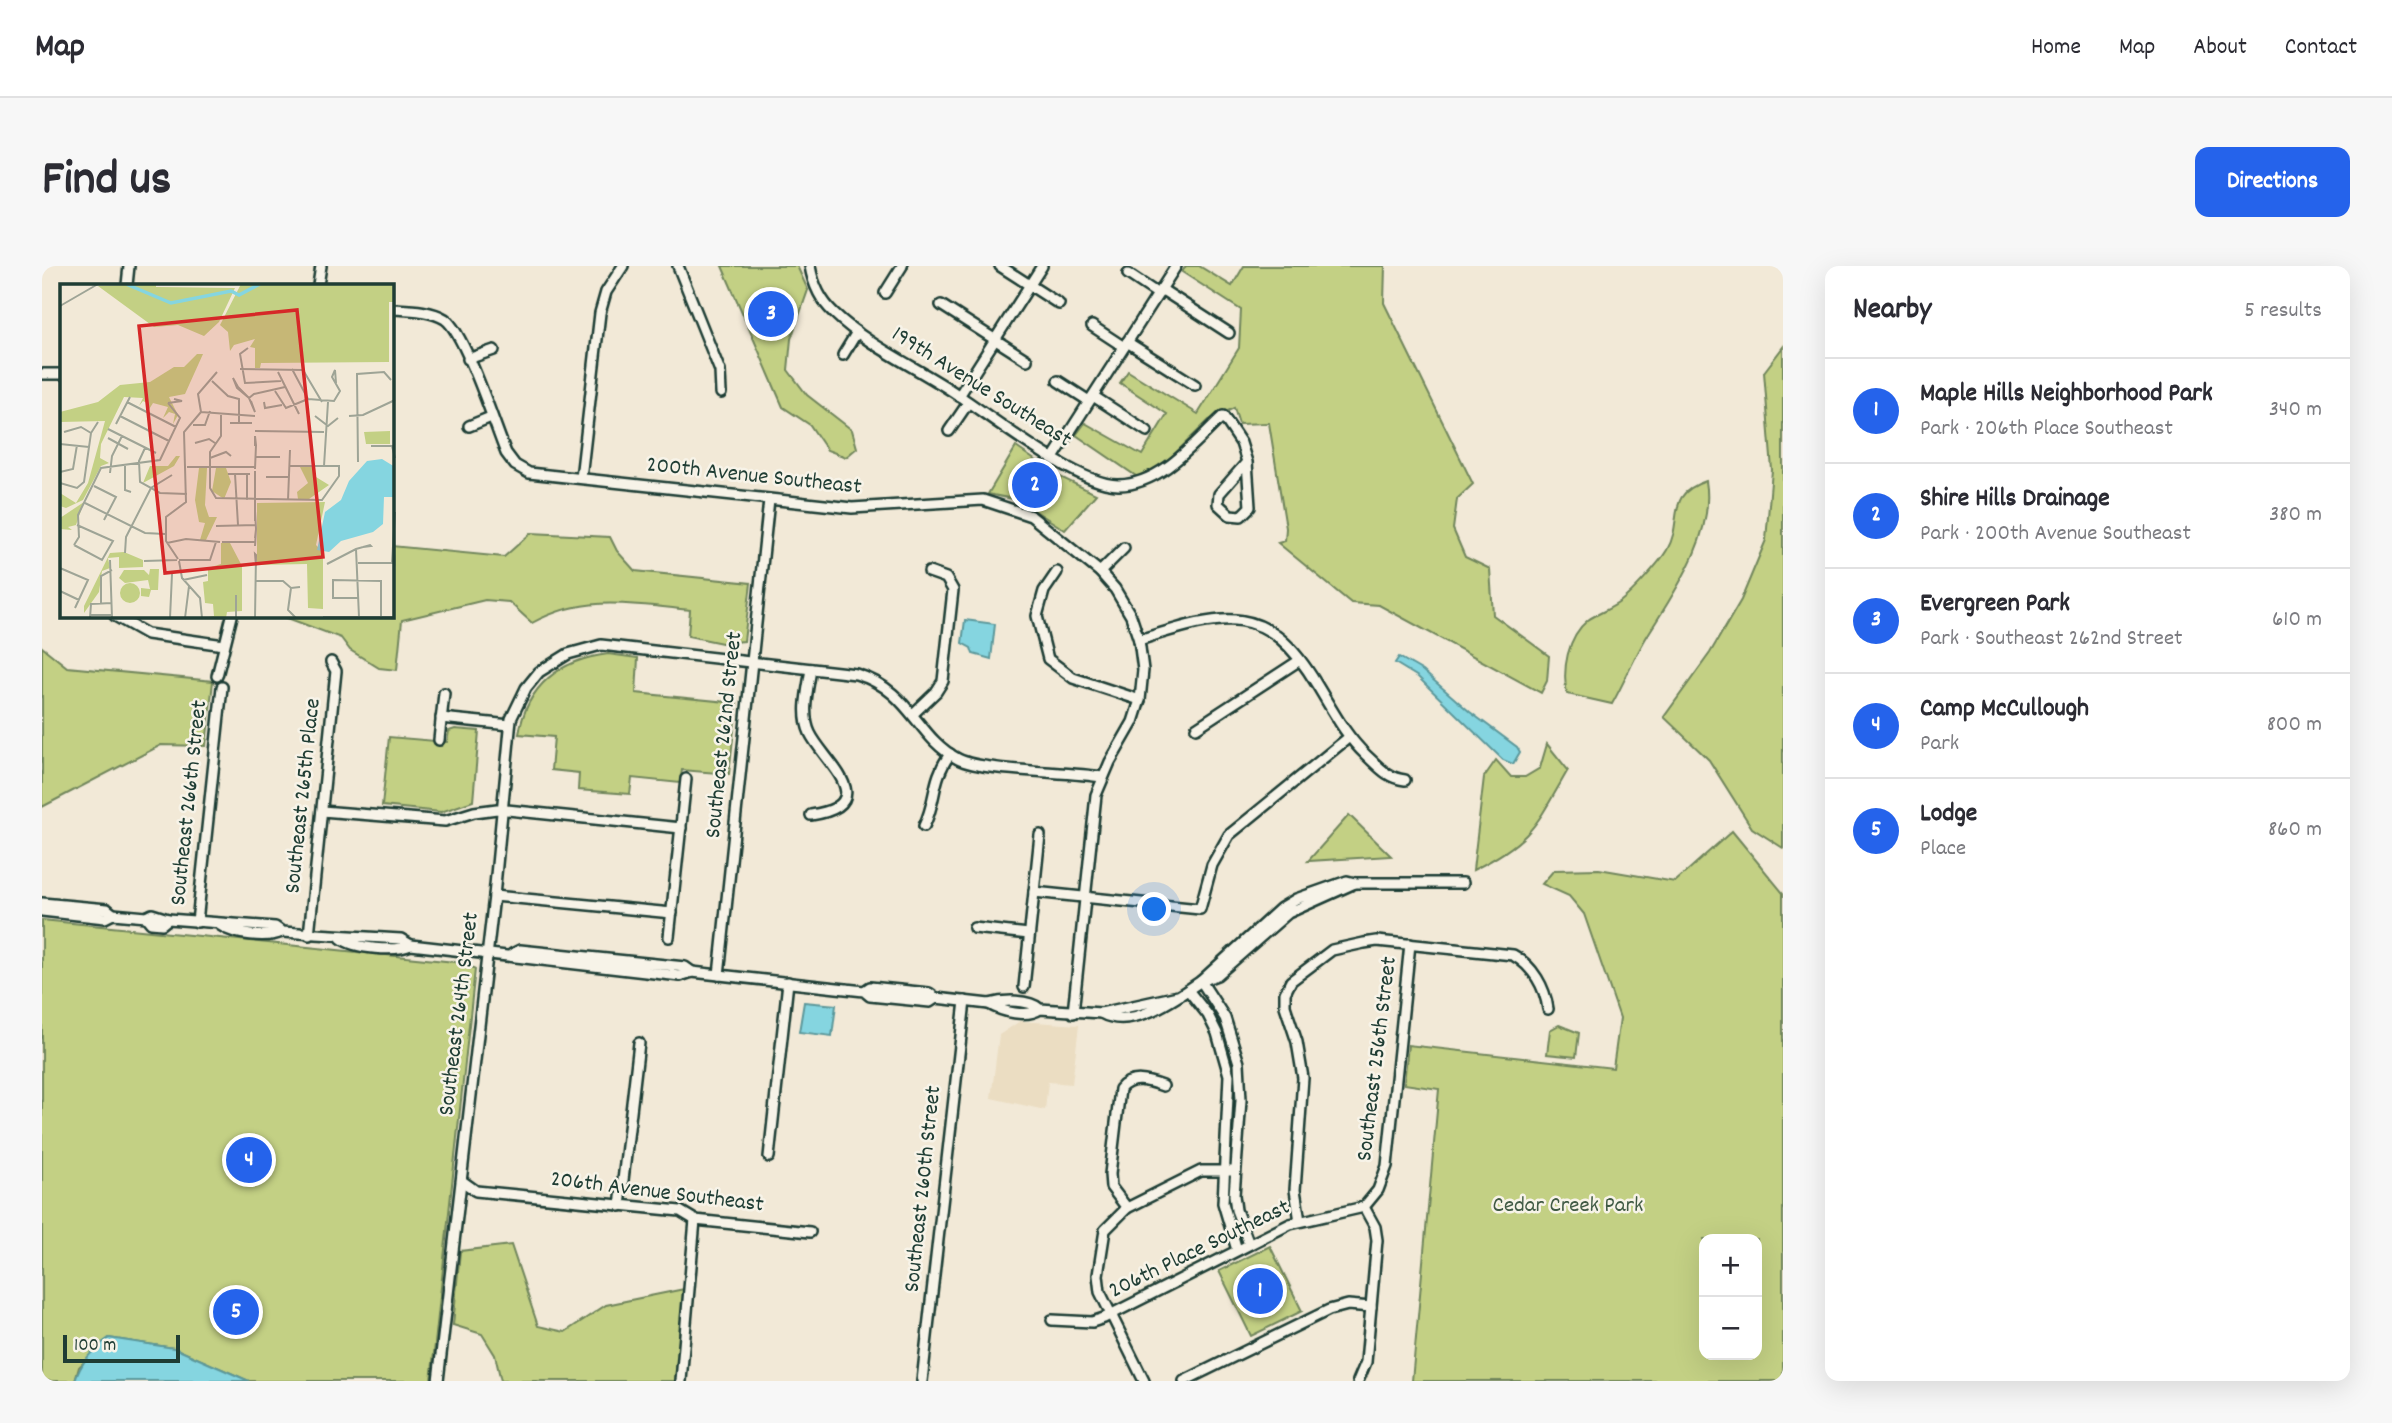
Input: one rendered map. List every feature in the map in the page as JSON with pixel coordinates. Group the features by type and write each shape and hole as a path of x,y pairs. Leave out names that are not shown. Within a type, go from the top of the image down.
{"street":[{"path":"128,284 129,266"},
{"path":"318,284 321,266"},
{"path":"581,478 600,313 606,292 623,266"},
{"path":"678,266 720,371 721,393"},
{"name":"199th Avenue Southeast","path":"810,266 821,297 857,332 1053,458 1095,479 1116,485 1135,483 1163,471 1223,416 1241,443 1247,462"},
{"path":"885,293 902,266"},
{"path":"1000,266 1059,304"},
{"path":"959,396 1042,266"},
{"path":"1053,458 1176,266"},
{"path":"1128,274 1229,333"},
{"path":"941,305 1027,360"},
{"path":"394,309 443,318 456,332 491,417 469,426"},
{"path":"1092,326 1195,385"},
{"path":"843,355 857,332"},
{"path":"468,359 494,350"},
{"path":"42,374 60,374"},
{"path":"1058,381 1147,430"},
{"path":"949,430 968,402"},
{"name":"200th Avenue Southeast","path":"491,417 506,453 515,465 529,473 867,509 983,500 1031,516 1100,572 1115,589 1139,640 1143,670 1140,700 1133,722 1102,778 1093,812 1073,1013"},
{"path":"1247,462 1250,508 1241,516 1230,515 1218,504 1219,494 1247,462"},
{"name":"Southeast 262nd Street","path":"719,975 769,500"},
{"path":"1100,572 1124,548"},
{"path":"913,714 940,687 945,663 953,590 946,578 929,572"},
{"path":"1057,572 1044,591 1037,616 1048,659 1073,678 1140,700"},
{"path":"119,618 147,634 224,645"},
{"name":"Southeast 266th Street","path":"217,676 231,618"},
{"path":"1139,640 1199,622 1231,619 1249,621 1268,629 1288,645 1300,660 1348,738 1388,777 1405,780"},
{"name":"Southeast 264th Street","path":"438,1381 494,896 510,725 526,688 550,664 578,650 601,645 752,662"},
{"path":"1196,728 1300,660"},
{"name":"Southeast 265th Place","path":"309,935 336,671 331,662"},
{"path":"752,662 871,678 899,697 950,754 973,763 1102,778"},
{"path":"811,668 806,709 810,733 839,769 844,784 842,799 834,808 811,814"},
{"name":"Southeast 266th Street","path":"197,922 222,687"},
{"path":"439,740 444,693"},
{"path":"441,718 510,725"},
{"path":"1034,892 1200,909 1212,865 1229,835 1348,738"},
{"path":"924,826 932,806 935,780 950,754"},
{"path":"669,937 686,779"},
{"path":"323,811 432,821 452,820 487,809 502,809 681,828"},
{"path":"1024,987 1040,835"},
{"path":"42,911 105,918 113,914 146,917 151,923 162,924 169,919 220,925 228,931 274,936 282,932 341,938 347,943 390,948 403,949 411,944 512,954 519,958 680,976 692,972 864,991 870,996 930,1002 936,998 989,1004 1000,1001 1034,1004 1040,1009 1073,1013 1101,1013 1178,996 1201,981 1281,908 1331,884 1347,881 1462,883"},
{"path":"494,896 672,913"},
{"path":"42,903 107,909 113,914"},
{"path":"974,928 1029,934"},
{"path":"1300,1221 1295,1190 1303,1079 1285,993 1291,981 1332,950 1377,941 1513,955 1523,961 1544,989 1548,1009"},
{"name":"Southeast 256th Street","path":"1364,1207 1378,1189 1387,1166 1410,944"},
{"path":"1201,981 1225,1018 1239,1063 1241,1100 1224,1216 1237,1250"},
{"path":"769,1157 788,982"},
{"path":"1188,990 1208,1014 1227,1066 1230,1092 1230,1170 1236,1210 1249,1244"},
{"name":"Southeast 260th Street","path":"922,1381 965,1001"},
{"path":"620,1206 639,1043"},
{"path":"1127,1208 1111,1186 1110,1174 1120,1089 1131,1081 1148,1081 1163,1086"},
{"path":"1144,1381 1110,1315 1099,1284 1103,1238 1112,1220 1127,1208 1201,1171 1230,1170"},
{"name":"206th Avenue Southeast","path":"462,1181 476,1191 680,1210 695,1220 810,1231"},
{"path":"1359,1379 1366,1362 1377,1233 1364,1207"},
{"name":"206th Place Southeast","path":"1052,1320 1092,1322 1300,1221 1364,1207"},
{"path":"681,1381 695,1220"},
{"path":"1184,1381 1329,1310 1348,1305 1371,1307"}],"shaded area":[{"path":"1020,1021 1079,1025 1072,1084 1048,1082 1045,1110 991,1098 999,1035"}],"green space":[{"path":"722,266 797,266 808,290 791,339 788,370 807,395 852,430 857,448 846,457 827,450 810,425 783,407"},
{"path":"1186,266 1199,266 1232,286 1244,266 1385,266 1384,303 1473,484 1457,499 1453,529 1465,557 1490,569 1493,615 1549,656 1547,681 1541,693 1379,605 1351,603 1278,543 1285,541 1286,528 1269,423 1239,424 1234,408 1209,420 1160,468 1139,478 1076,435 1085,423 1142,455 1167,414 1120,383 1128,371 1198,414 1239,348 1241,310 1182,272"},
{"path":"1783,347 1783,848 1752,828 1709,760 1664,717 1710,653 1741,600 1766,540 1772,470 1764,372"},
{"path":"1016,447 1058,476 1096,494 1065,530 1018,500 988,494"},
{"path":"1706,481 1705,521 1691,561 1644,641 1612,704 1567,694 1566,665 1575,635 1588,620 1626,597 1653,569 1672,539 1680,501 1685,493"},
{"path":"531,533 610,537 617,551 635,571 751,583 744,641 722,643 688,636 690,610 609,603 570,608 532,623 509,602 485,600 402,620 397,670 379,668 350,650 341,638 287,618 394,618 394,546 504,557"},
{"path":"42,647 67,667 213,681 206,746 161,745 42,807"},
{"path":"608,654 638,658 636,693 737,703 729,774 682,770 680,783 632,778 630,794 578,790 579,773 551,770 554,737 519,734 530,702 548,678 561,669 575,662"},
{"path":"449,731 479,731 473,801 441,812 382,806 389,737 447,742"},
{"path":"1547,744 1568,770 1548,805 1521,840 1473,870 1484,777 1496,760 1511,777 1525,777 1540,768"},
{"path":"1349,815 1391,856 1308,861"},
{"name":"Cedar Creek Park","path":"1732,831 1783,893 1783,1381 1412,1381 1439,1089 1404,1084 1408,1045 1613,1068 1620,1018 1584,914 1569,896 1542,884 1554,870 1599,869 1675,882"},
{"path":"42,920 465,963 475,969 431,1381 249,1381 174,1348 109,1338 79,1367 75,1381 42,1381"},
{"path":"1559,1025 1579,1033 1576,1057 1547,1054 1550,1030"},
{"path":"511,1245 538,1326 565,1332 606,1305 684,1289 675,1381 501,1381 495,1355 482,1334 453,1325 460,1251"},
{"path":"1270,1246 1302,1311 1251,1336 1219,1271"}],"water":[{"path":"965,620 995,624 991,659 973,654 971,648 962,643"},
{"path":"1399,657 1423,671 1470,712 1517,747 1520,752 1513,764 1503,760 1418,677 1395,663"},
{"path":"804,1002 836,1005 832,1036 799,1032"},
{"path":"109,1338 174,1348 249,1381 75,1381 88,1356"}],"place":[{"name":"Evergreen Park","path":"771,314"},
{"name":"Shire Hills Drainage","path":"1035,485"},
{"name":"Camp McCullough","path":"249,1160"},
{"name":"Maple Hills Neighborhood Park","path":"1260,1291"},
{"name":"Lodge","path":"236,1312"}]}
